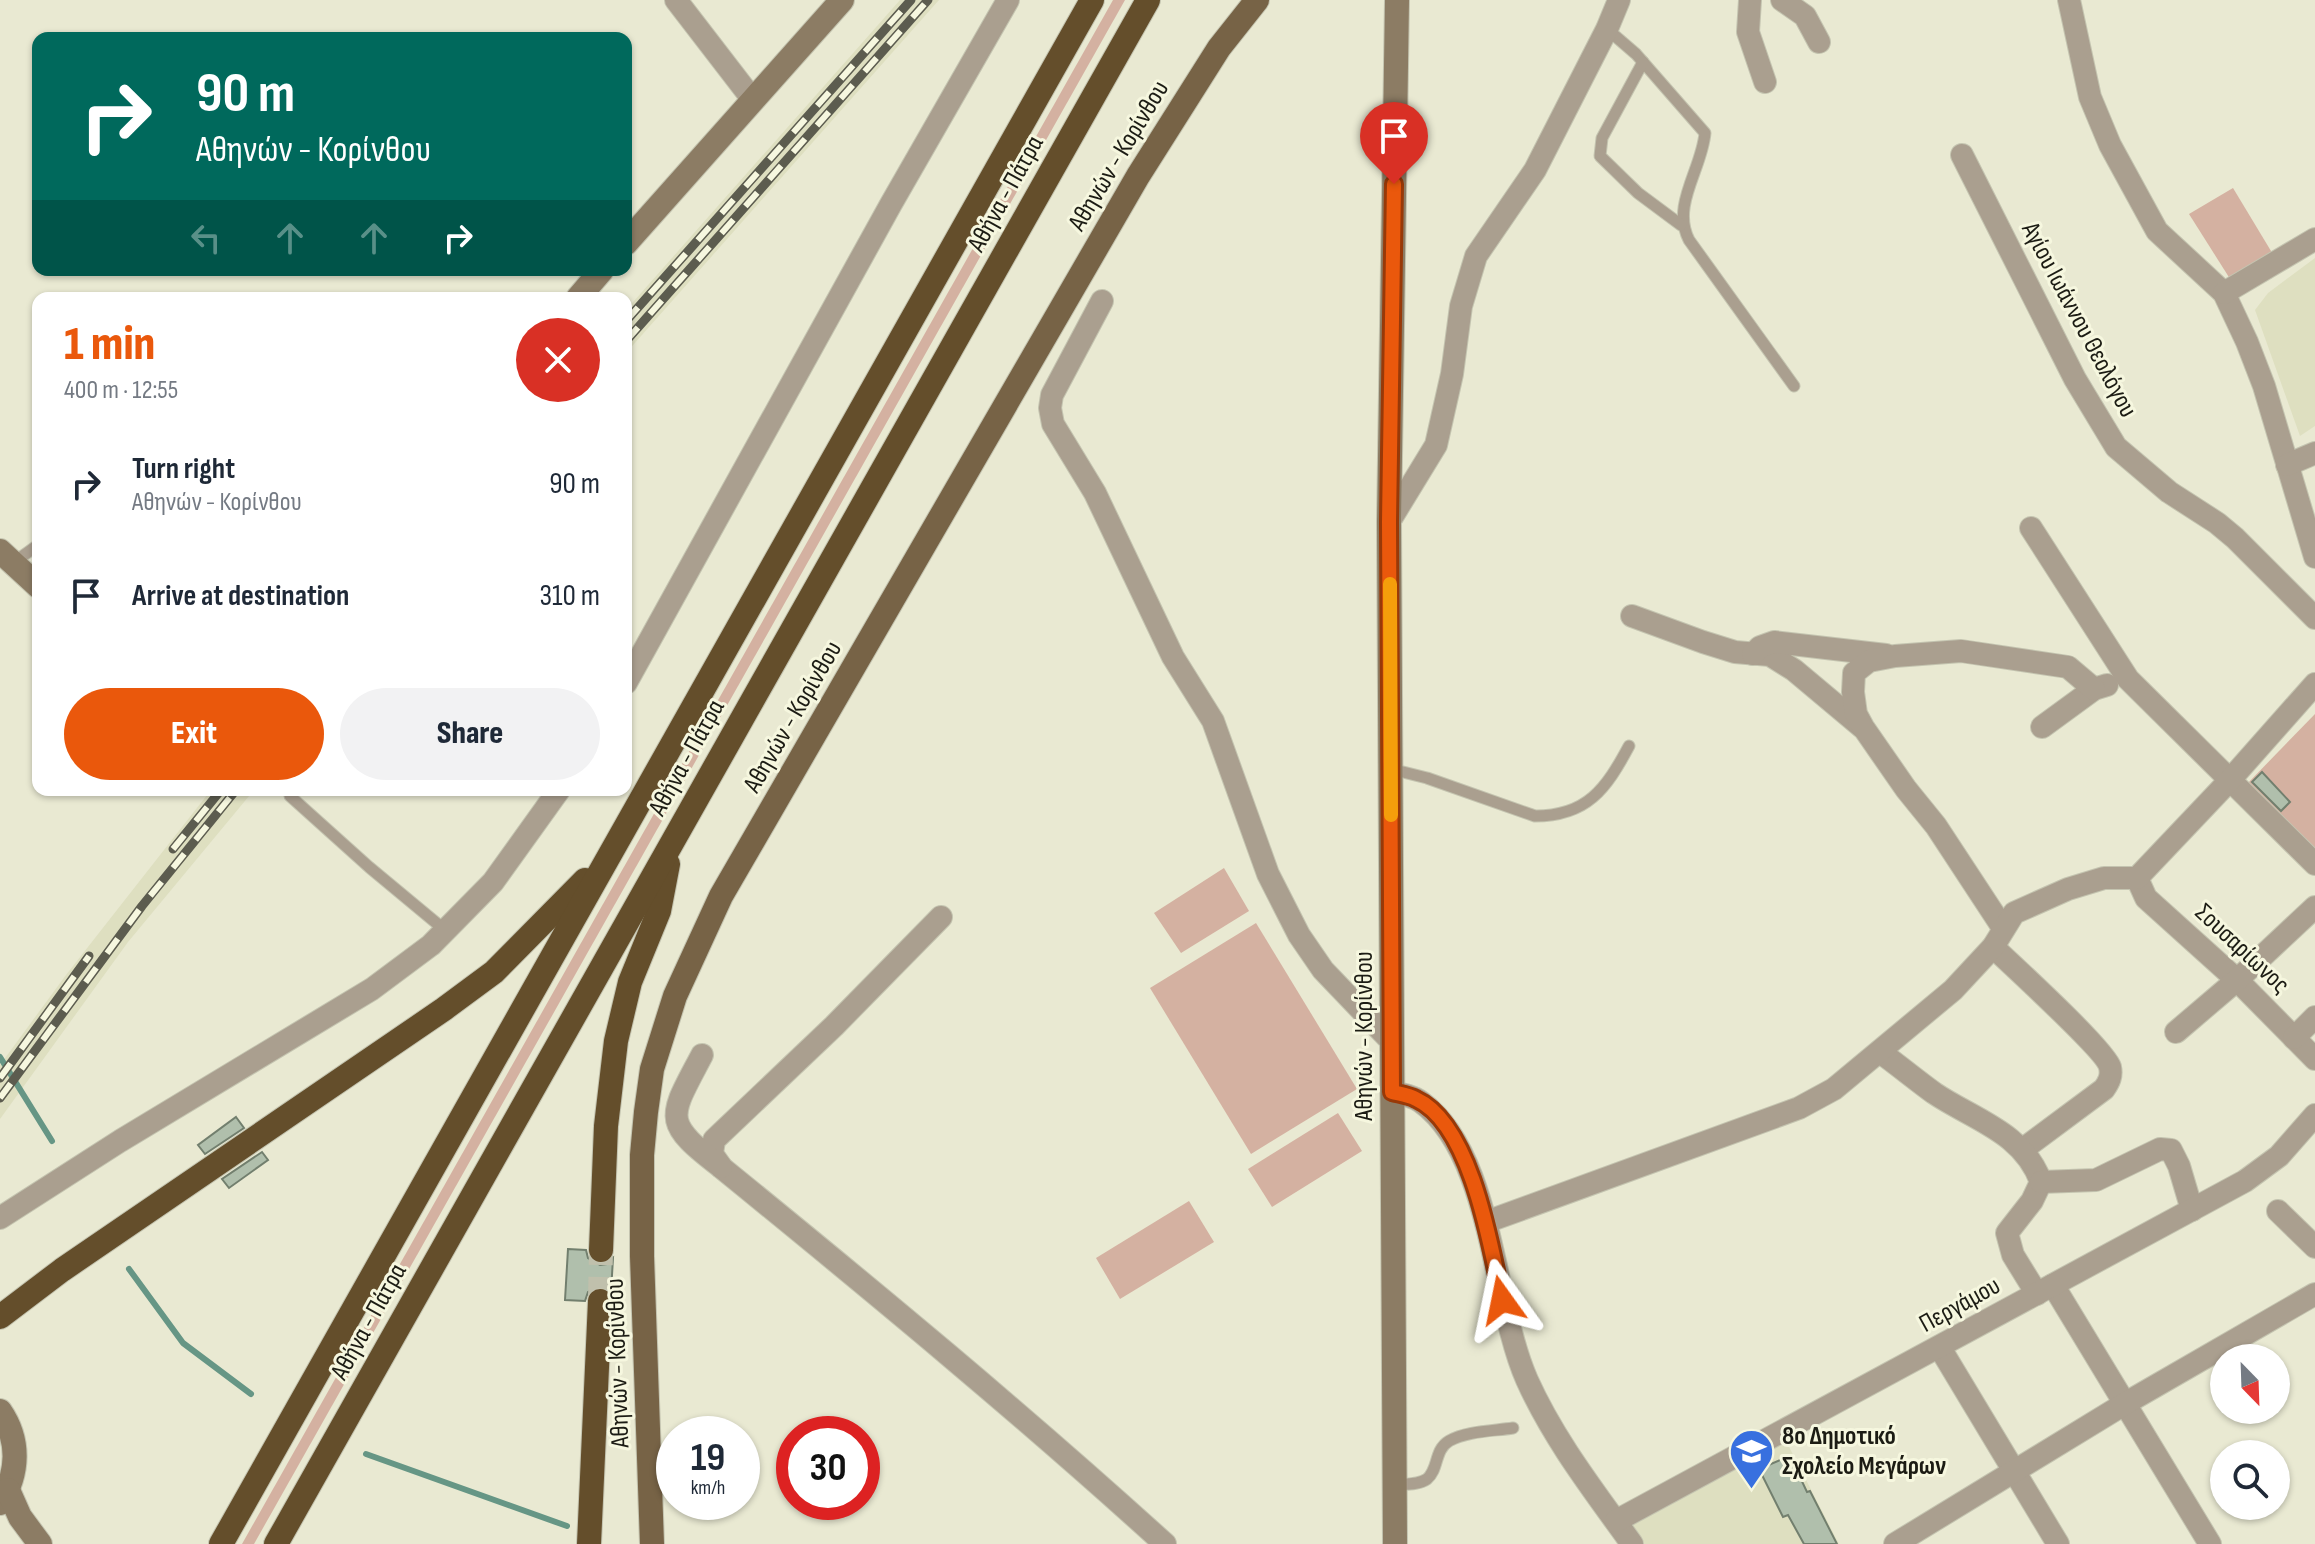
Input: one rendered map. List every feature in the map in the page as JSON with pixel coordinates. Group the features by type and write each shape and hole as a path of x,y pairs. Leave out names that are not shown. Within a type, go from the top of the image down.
{"highway":[{"name":"Αθήνα - Πάτρα","path":"221,1544 1092,0"},
{"name":"Αθήνα - Πάτρα","path":"276,1544 1148,0"},
{"path":"601,1250 609,1085 618,1027 630,982 659,911 672,842"},
{"path":"0,1317 62,1270 494,972 611,852"},
{"path":"589,1544 600,1301"}],"main road":[{"path":"632,236 842,0"},
{"name":"Αθηνών - Κορίνθου","path":"652,1544 642,1256 642,1155 652,1069 675,996 721,896 1138,176 1219,48 1257,0"},
{"name":"Αθηνών - Κορίνθου","path":"1395,1544 1389,522 1397,0"},
{"path":"583,292 597,276"},
{"path":"6,557 32,581"},
{"path":"0,1411 8,1423 15,1445 15,1469 4,1497 40,1544"}],"street":[{"path":"676,0 753,100"},
{"path":"632,672 891,204 1008,0"},
{"path":"1389,522 1436,445 1452,374 1461,306 1476,256 1535,170 1619,0"},
{"path":"1750,0 1748,32 1765,82"},
{"path":"1782,0 1805,16 1819,42"},
{"path":"2069,0 2090,97 2110,145 2157,231 2224,293 2264,386 2315,557"},
{"name":"Αγίου Ιωάννου Θεολόγου","path":"1962,155 2075,379 2116,447 2169,492 2226,530 2314,613"},
{"path":"2224,293 2315,239"},
{"path":"1102,301 1052,395 1050,408 1053,424 1095,493 1173,657 1213,721 1268,874 1299,935 1323,970 1392,1042"},
{"path":"2287,465 2315,453"},
{"path":"2031,528 2128,679 2315,864"},
{"path":"1632,616 1703,642 1770,655 1794,670 1863,727"},
{"path":"1753,654 1760,647 1774,642 1895,656"},
{"path":"2022,1150 2104,1089 2110,1081 2109,1064 1998,938 1936,826 1863,727 1856,714 1854,673 1869,661 1961,651 2068,667 2094,689"},
{"path":"2042,727 2094,689 2128,679"},
{"path":"1486,1222 1812,1102 1834,1089 1953,990 1998,938 2014,913 2068,889 2104,878 2137,878 2315,684"},
{"path":"0,1218 120,1141 372,989 446,931 493,882 555,796"},
{"name":"Σουσαρίωνος","path":"2137,878 2146,898 2237,980 2315,1059"},
{"path":"2176,1032 2315,907"},
{"path":"722,1168 712,1154 714,1140 834,1026 941,917"},
{"path":"2294,1038 2315,1017"},
{"path":"1880,1052 1936,1094 1992,1124 2036,1167 2041,1182 2032,1201 2007,1233 2013,1255 2045,1290 2126,1403 2210,1544"},
{"path":"702,1055 675,1115 677,1126 700,1151 867,1286 1165,1544"},
{"path":"1392,1092 1418,1099 1452,1133 1486,1222 1508,1326 1529,1384 1562,1447 1632,1544"},
{"name":"Περγάμου","path":"1616,1521 2245,1181 2279,1156 2315,1115"},
{"path":"2041,1182 2096,1180 2160,1149 2171,1150 2192,1210"},
{"path":"2278,1211 2315,1247"},
{"path":"1895,1544 2126,1403 2315,1294"},
{"path":"1940,1348 2058,1544"}],"lane":[{"path":"1607,29 1643,62 1705,133 1704,146 1692,173 1681,225"},
{"path":"1643,62 1602,138 1600,156 1638,193 1681,225 1794,386"},
{"path":"6,557 32,547"},
{"path":"1391,769 1427,778 1535,816 1556,815 1576,809 1597,795 1614,774 1629,746"},
{"path":"290,796 446,931"},
{"path":"1394,1485 1428,1478 1434,1470 1440,1449 1449,1441 1513,1428"}],"shaded area":[{"path":"900,0 939,0 632,346 632,303"},
{"path":"1113,0 1125,0 254,1544 242,1544"},
{"path":"2233,188 2274,256 2232,282 2189,214"},
{"path":"2315,258 2315,426 2300,436 2255,310 2268,293"},
{"path":"2315,714 2315,850 2247,784"},
{"path":"206,796 249,796 128,942 0,1119 0,1065"},
{"path":"1224,868 1249,911 1181,953 1154,913"},
{"path":"1256,923 1357,1089 1251,1154 1150,988"},
{"path":"1338,1113 1362,1151 1272,1207 1248,1169"},
{"path":"1189,1201 1214,1242 1120,1299 1096,1258"},
{"name":"8ο Δημοτικό Σχολείο Μεγάρων","path":"1785,1439 1839,1544 1643,1544 1630,1523"}],"building":[{"path":"2262,772 2290,802 2281,811 2252,782"},
{"path":"236,1117 244,1128 205,1154 198,1145"},
{"path":"262,1152 268,1160 229,1188 222,1179"},
{"path":"568,1249 586,1250 588,1258 600,1265 607,1264 613,1258 611,1292 600,1286 588,1292 585,1301 565,1300"},
{"path":"1790,1456 1837,1544 1804,1544 1788,1515 1783,1517 1759,1469"}],"waterway":[{"path":"0,1057 52,1141"},
{"path":"129,1269 183,1343 251,1394"},
{"path":"366,1454 567,1526"}],"tunnel":[{"path":"600,1301 601,1250"}],"railway":[{"path":"632,314 911,0"},
{"path":"632,334 928,0"},
{"path":"173,849 216,796"},
{"path":"0,1098 142,906 231,796"},
{"path":"0,1078 89,956"}],"slow traffic":[{"path":"1390,584 1391,815"}],"place":[{"name":"8ο Δημοτικό Σχολείο Μεγάρων","path":"1751,1490"}],"route":[{"path":"1394,184 1389,522 1392,1092 1418,1099 1452,1133 1486,1222 1502,1300"}]}
